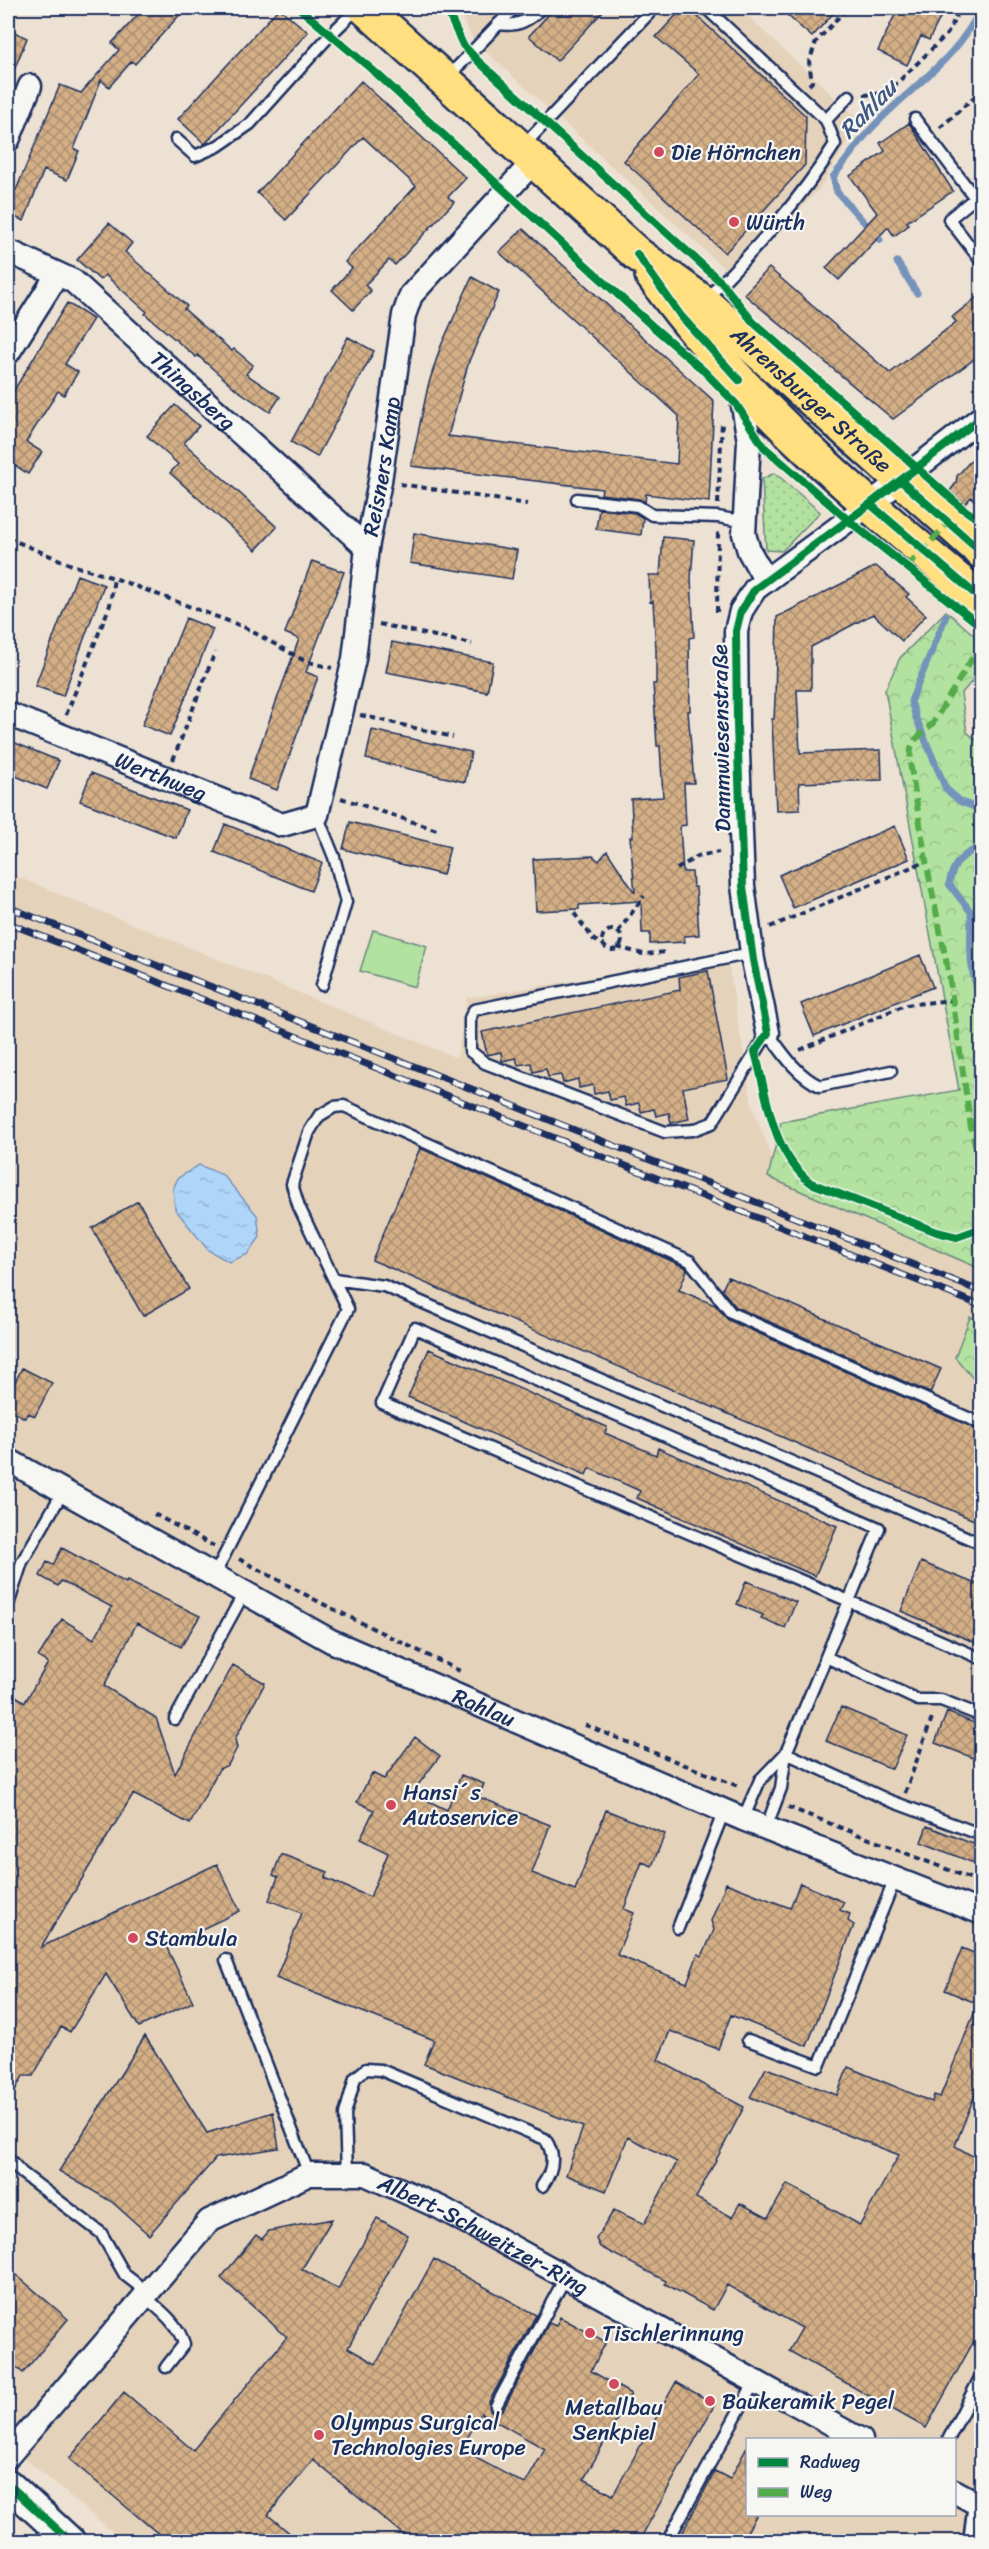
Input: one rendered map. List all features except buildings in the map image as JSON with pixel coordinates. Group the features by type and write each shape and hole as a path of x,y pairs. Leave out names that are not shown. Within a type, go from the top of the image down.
{"main road":[{"name":"Ahrensburger Straße","path":"365,8 637,254 703,302 981,552"},
{"name":"Ahrensburger Straße","path":"637,254 681,316 739,380 821,460 981,600"}],"street":[{"path":"8,140 30,86"},
{"name":"Reisners Kamp","path":"316,815 351,672 367,548 380,481 405,315 411,295 528,154"},
{"name":"Thingsberg","path":"8,251 73,281 367,548"},
{"path":"8,353 57,275"},
{"path":"739,380 749,441 746,543 766,581"},
{"name":"Dammwiesenstraße","path":"768,1033 751,944 743,886 736,631 741,611 747,598 766,581 901,481 981,417"},
{"name":"Werthweg","path":"8,714 282,825 316,815"},
{"name":"Rahlau","path":"8,1460 331,1641 733,1815 981,1913"},
{"name":"Albert-Schweitzer-Ring","path":"8,2456 209,2221 309,2174 365,2174 441,2208 859,2438"},
{"path":"8,2484 71,2541"},
{"path":"956,2492 978,2504"}],"lane":[{"path":"176,139 195,156 218,146 250,124 331,34 358,8"},
{"path":"445,79 514,8"},
{"path":"498,24 516,25 526,21 541,8"},
{"path":"528,154 654,8"},
{"path":"703,302 799,197 835,144 826,120 706,8"},
{"path":"826,120 849,96"},
{"path":"915,119 975,198 949,219 981,262"},
{"path":"577,499 638,506 652,515 718,517 745,522"},
{"path":"316,815 334,857 346,902 322,985"},
{"path":"751,944 474,1010 470,1018 470,1051 486,1063 665,1132 693,1130 711,1123 768,1033 788,1060 809,1081 820,1086 891,1071"},
{"path":"214,1576 348,1309 299,1207 292,1184 309,1132 319,1116 334,1107 344,1106 690,1261 730,1313 981,1424"},
{"path":"334,1279 384,1286 981,1544"},
{"path":"766,1828 781,1788 786,1753 826,1657 849,1601 879,1528 415,1328 382,1403 849,1601 981,1659"},
{"path":"8,1605 22,1562 64,1490"},
{"path":"175,1719 244,1593"},
{"path":"826,1657 918,1700 941,1700 981,1716"},
{"path":"678,1928 733,1815 753,1793 760,1780 786,1753"},
{"path":"786,1753 901,1805 981,1835"},
{"path":"748,2040 819,2066 895,1879"},
{"path":"226,1960 309,2174"},
{"path":"347,2174 345,2114 355,2078 366,2069 381,2070 545,2139 550,2146 553,2158 548,2178 542,2186"},
{"path":"8,2158 22,2173 100,2233 124,2275 170,2319 181,2334 184,2344 165,2367"},
{"path":"496,2406 566,2276"},
{"path":"949,2438 981,2374"},
{"path":"667,2541 754,2381"},
{"path":"969,2541 978,2504"}],"path":[{"path":"849,96 886,93 948,33 960,8"},
{"path":"800,96 812,82 809,62 816,42 844,9"},
{"path":"929,137 981,90"},
{"path":"380,481 527,504"},
{"path":"8,538 72,565 114,578 244,627 305,661 351,672"},
{"path":"59,735 110,605 114,578"},
{"path":"359,620 472,644"},
{"path":"167,778 215,652"},
{"path":"341,711 453,737"},
{"path":"322,792 440,831"},
{"path":"677,869 698,856 719,852"},
{"path":"751,944 926,861"},
{"path":"618,932 644,896"},
{"path":"574,913 594,940 608,948 617,947 621,940 618,932"},
{"path":"603,944 602,938 606,932 612,930 618,932"},
{"path":"788,1060 799,1050 906,1005 953,1000"},
{"path":"153,1514 321,1603 461,1671"},
{"path":"901,1805 930,1721 941,1700"},
{"path":"580,1723 753,1793"},
{"path":"776,1802 981,1883"}],"shaded area":[{"path":"457,8 739,8 860,121 820,188 735,278 474,41"},
{"path":"8,873 457,1058 467,998 727,956 752,1105 781,1182 981,1269 981,1322 971,1317 956,1357 982,1388 981,2541 124,2541 8,2445"}],"green space":[{"path":"740,351 861,460 857,465 761,378 733,358"},
{"path":"775,473 820,512 782,551 766,550 762,479"},
{"path":"946,611 981,641 981,671 961,694 967,732 982,745 981,1269 768,1177 781,1122 959,1090 885,690 900,658"},
{"path":"373,930 427,946 415,987 360,971"},
{"path":"970,1317 981,1322 981,1388 955,1357"}],"water":[{"path":"199,1165 223,1175 257,1215 260,1237 248,1254 229,1262 208,1250 175,1209 173,1189 178,1178"}],"waterway":[{"name":"Rahlau","path":"880,240 837,192 833,177 870,130 945,59 971,27 981,8"},
{"name":"Rahlau","path":"897,262 917,293"},
{"name":"Rahlau","path":"946,616 911,701 946,789 961,802 982,810"},
{"name":"Rahlau","path":"982,846 969,852 960,860 953,870 949,884 971,912 972,967 982,999"}],"railway":[{"path":"8,907 982,1292"},
{"path":"8,923 982,1306"}],"marked path":[{"path":"907,567 952,519"},
{"path":"982,642 933,723 915,740 911,748 910,762 926,861 949,975 971,1128 982,1169"}],"cycle path":[{"path":"299,8 376,73 704,371 736,404 764,447 848,520 982,627"},
{"path":"446,8 463,45 479,62 722,283 753,322 962,508 982,522"},
{"path":"637,254 681,316 739,380"},
{"path":"982,417 755,589 741,611 736,631 743,886 753,960 768,1033 755,1052 779,1140 787,1156 811,1183 937,1232 957,1237 982,1228"},
{"path":"901,481 982,552"},
{"path":"870,504 982,600"},
{"path":"8,2484 71,2542"}],"place":[{"name":"Die Hörnchen","path":"659,152"},
{"name":"Würth","path":"734,222"},
{"name":"Hansi´s Autoservice","path":"391,1805"},
{"name":"Stambula","path":"133,1938"},
{"name":"Tischlerinnung","path":"590,2333"},
{"name":"Metallbau Senkpiel","path":"614,2384"},
{"name":"Baukeramik Pegel","path":"710,2401"},
{"name":"Olympus Surgical Technologies Europe","path":"319,2435"}]}
